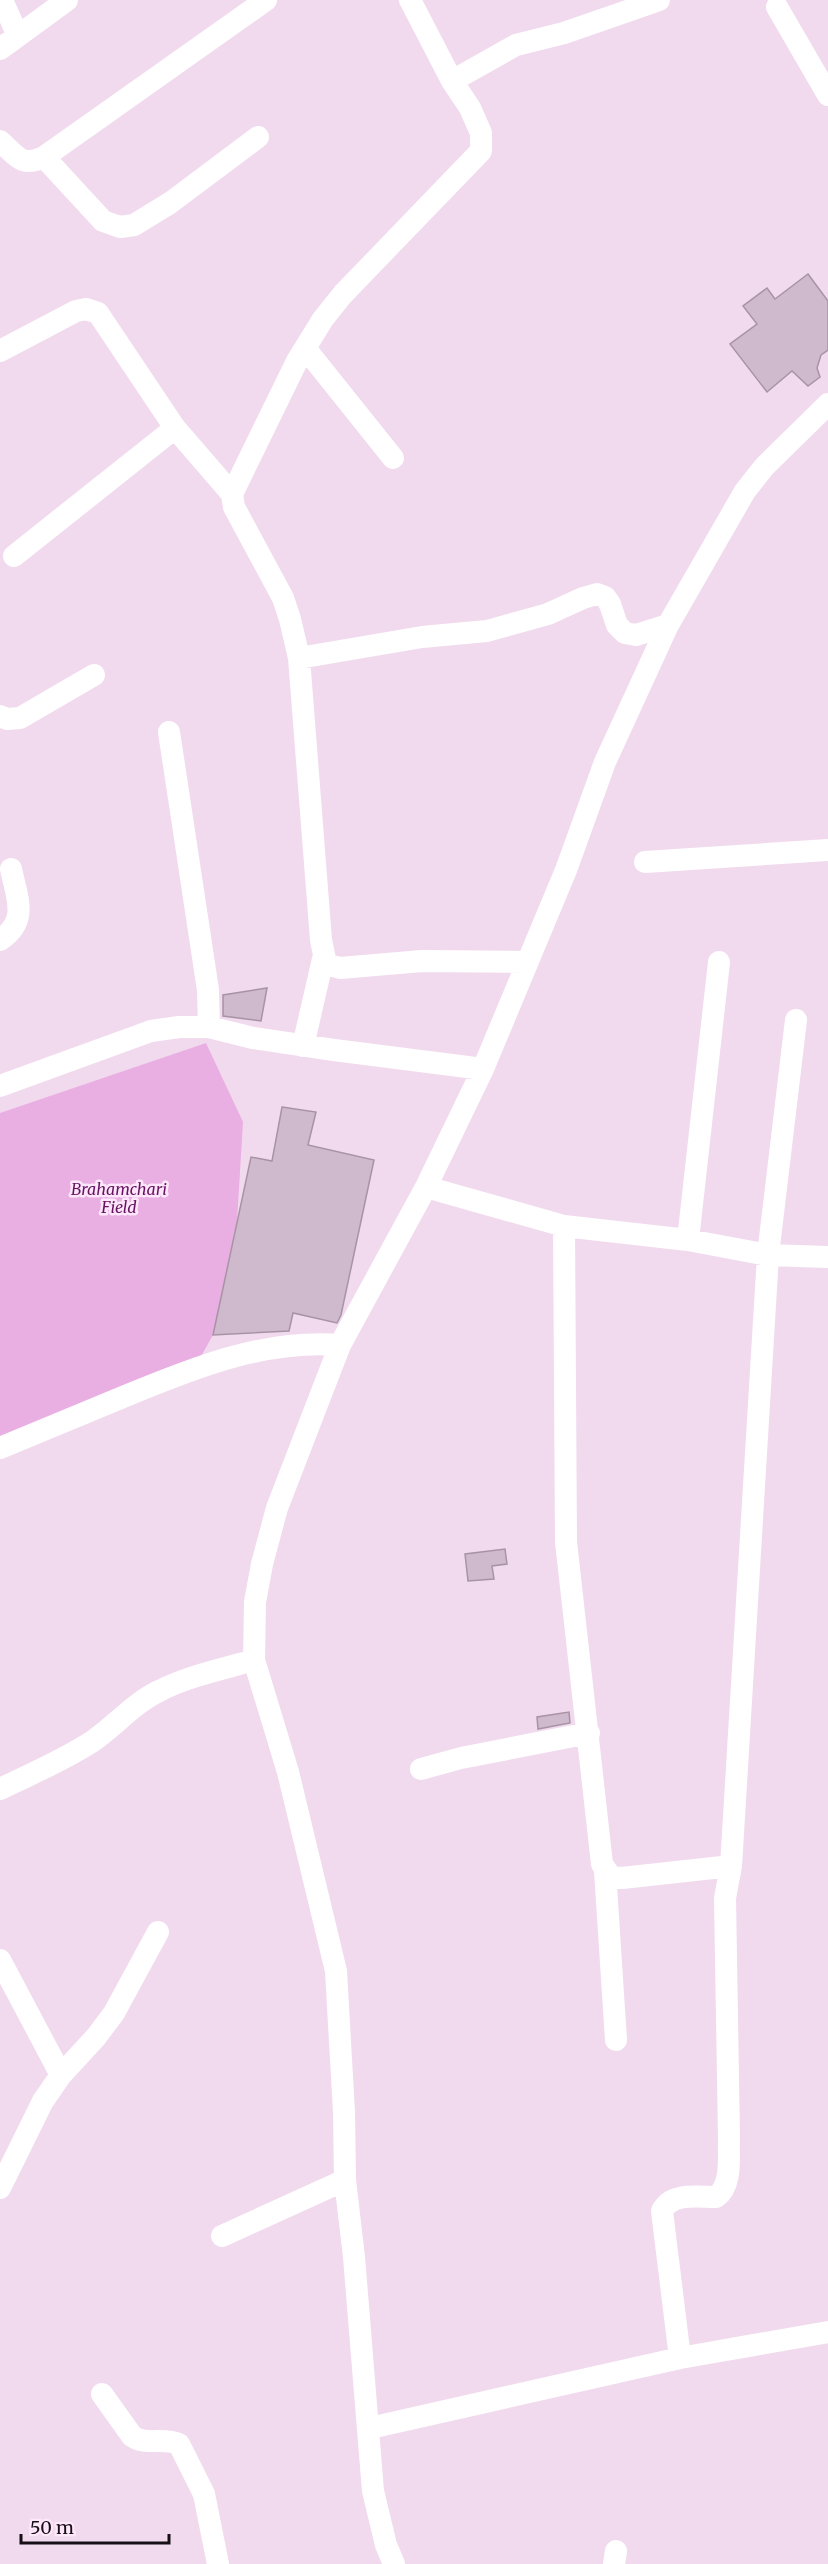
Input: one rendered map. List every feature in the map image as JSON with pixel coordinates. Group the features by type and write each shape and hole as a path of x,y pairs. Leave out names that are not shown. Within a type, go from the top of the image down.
{"street":[{"path":"3,0 18,36"},
{"path":"0,49 67,0"},
{"path":"0,141 21,160 33,162 44,157 266,0"},
{"path":"232,494 305,348 344,294 481,151 481,133 470,108 452,81 410,0"},
{"path":"452,81 516,45 564,33 659,0"},
{"path":"777,7 828,94"},
{"path":"44,157 103,220 120,227 134,225 170,203 258,136"},
{"path":"0,351 76,311 92,310 98,313 175,428 232,494 234,507 283,598 299,658 323,959 303,1046"},
{"path":"305,348 393,458"},
{"path":"394,2564 386,2545 373,2491 370,2428 345,2180 344,2112 336,1971 297,1807 254,1660 255,1602 277,1508 340,1345 426,1187 483,1069 566,870 605,762 668,625 746,491 764,467 828,404"},
{"path":"14,556 175,428"},
{"path":"299,658 422,637 487,631 548,614 597,594 605,597 610,604 617,625 625,633 636,635 668,625"},
{"path":"0,716 8,719 20,718 94,675"},
{"path":"169,732 208,990 209,1027"},
{"path":"645,862 828,850"},
{"path":"0,939 16,926 20,915 11,868"},
{"path":"323,959 331,967 340,968 422,961 527,962"},
{"path":"688,1240 719,962"},
{"path":"680,2358 662,2211 674,2199 716,2197 725,2188 727,2177 729,2138 726,1898 731,1866 768,1255 796,1020"},
{"path":"0,1086 151,1031 178,1027 209,1027 253,1038 303,1046 483,1069"},
{"path":"426,1187 564,1226 688,1240 768,1255 828,1257"},
{"path":"564,1226 566,1542 605,1871 616,2040"},
{"path":"0,1448 195,1367 277,1347 311,1343 340,1345"},
{"path":"0,1789 94,1740 138,1704 158,1691 254,1660"},
{"path":"421,1769 461,1758 589,1733"},
{"path":"605,1871 611,1877 622,1878 731,1866"},
{"path":"3,2177 43,2102 61,2075 96,2037 114,2013 158,1932"},
{"path":"0,1959 61,2075"},
{"path":"222,2236 345,2180"},
{"path":"370,2428 680,2358 828,2332"},
{"path":"102,2394 138,2441 171,2440 179,2444 204,2494 218,2564"}],"green space":[{"name":"Brahamchari Field","path":"206,1043 243,1122 237,1221 213,1335 195,1367 0,1448 0,1113"}],"building":[{"path":"808,274 828,301 828,350 821,355 817,368 820,377 808,386 792,371 767,392 730,344 757,324 743,306 767,288 775,299"},
{"path":"267,988 261,1021 223,1016 223,995"},
{"path":"282,1107 316,1112 308,1145 374,1160 341,1315 337,1323 293,1313 289,1331 213,1335 251,1157 272,1161"},
{"path":"505,1549 507,1564 492,1566 494,1579 468,1581 465,1554"},
{"path":"569,1712 570,1723 538,1729 537,1717"}]}
